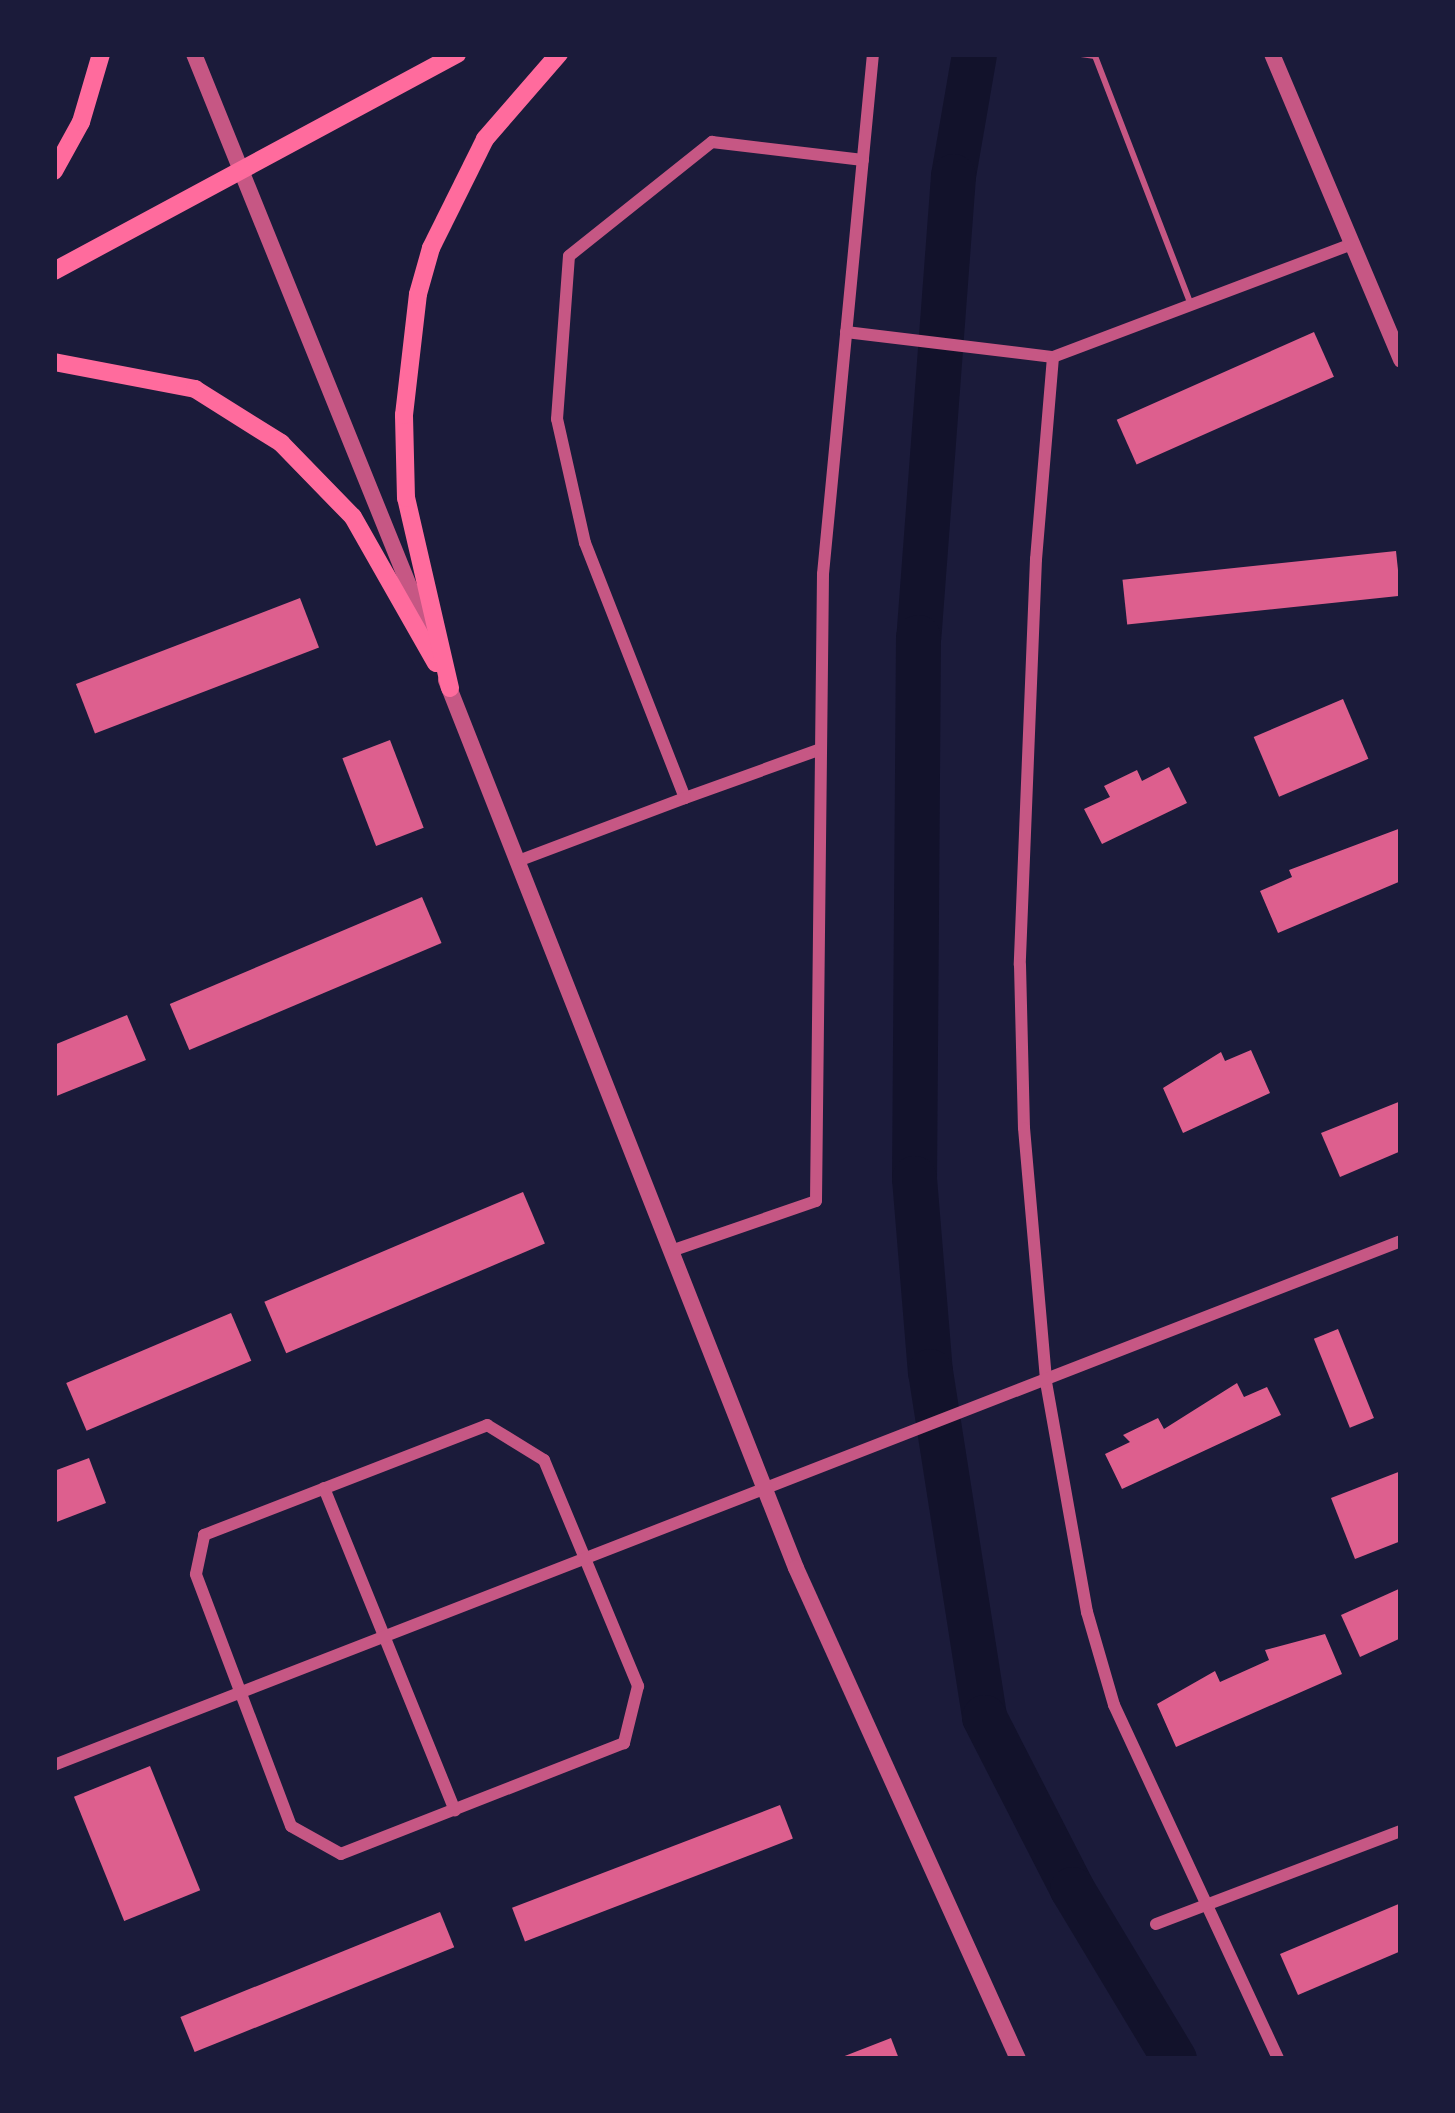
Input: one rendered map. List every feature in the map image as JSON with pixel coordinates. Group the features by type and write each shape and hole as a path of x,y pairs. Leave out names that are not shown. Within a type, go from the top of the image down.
{"main road":[{"path":"54,171 81,122 101,54"},
{"path":"54,271 457,54"},
{"path":"449,688 406,498 404,415 418,294 431,248 485,139 559,54"},
{"path":"54,362 195,389 281,443 353,517 449,688"}],"street":[{"path":"194,54 246,170 766,1493 1018,2059"},
{"path":"671,1251 816,1201 823,574 873,54"},
{"path":"1279,57 1401,360"},
{"path":"685,798 585,543 556,419 569,256 712,142 863,160"},
{"path":"846,332 1052,357 1352,244"},
{"path":"1052,357 1036,559 1021,965 1024,1129 1046,1382 1087,1612 1114,1705 1278,2059"},
{"path":"518,861 820,749"},
{"path":"54,1765 766,1493 1401,1241"},
{"path":"488,1425 544,1460 638,1686 624,1743 341,1854 290,1826 196,1574 204,1535 324,1489 488,1425"},
{"path":"324,1489 455,1810"},
{"path":"1156,1924 1401,1831"}],"lane":[{"path":"1081,54 1096,56 1191,305"}],"building":[{"path":"1314,332 1334,377 1137,465 1117,420"},
{"path":"1396,551 1401,596 1127,624 1123,580"},
{"path":"300,598 319,647 95,733 76,684"},
{"path":"1343,699 1368,759 1279,797 1254,737"},
{"path":"390,740 424,828 376,846 342,758"},
{"path":"1169,767 1187,803 1102,844 1084,809 1110,797 1104,786 1137,770 1142,781"},
{"path":"1401,828 1401,881 1278,933 1260,891 1292,877 1289,870"},
{"path":"422,897 442,943 189,1050 170,1004"},
{"path":"127,1015 146,1060 54,1097 54,1045"},
{"path":"1251,1050 1270,1093 1183,1133 1163,1088 1221,1052 1225,1061"},
{"path":"1401,1101 1401,1151 1340,1177 1321,1133"},
{"path":"523,1192 545,1244 286,1353 264,1302"},
{"path":"231,1313 251,1361 87,1431 66,1383"},
{"path":"1338,1329 1374,1418 1350,1428 1314,1339"},
{"path":"1237,1383 1244,1397 1267,1387 1281,1415 1122,1489 1105,1454 1130,1442 1123,1435 1158,1418 1164,1429"},
{"path":"89,1458 106,1503 54,1523 54,1471"},
{"path":"1401,1471 1401,1541 1355,1559 1331,1498"},
{"path":"1401,1588 1401,1638 1360,1657 1341,1615"},
{"path":"1325,1634 1342,1674 1176,1747 1157,1704 1215,1671 1220,1682 1269,1660 1265,1650"},
{"path":"150,1766 200,1890 124,1921 74,1797"},
{"path":"780,1805 793,1839 525,1941 512,1908"},
{"path":"1401,1903 1401,1951 1298,1995 1280,1954"},
{"path":"440,1912 454,1947 195,2052 180,2017"},
{"path":"891,2038 899,2059 837,2059"}],"waterway":[{"path":"974,54 953,176 918,637 914,1178 930,1371 984,1717 1072,1889 1174,2059"}]}
